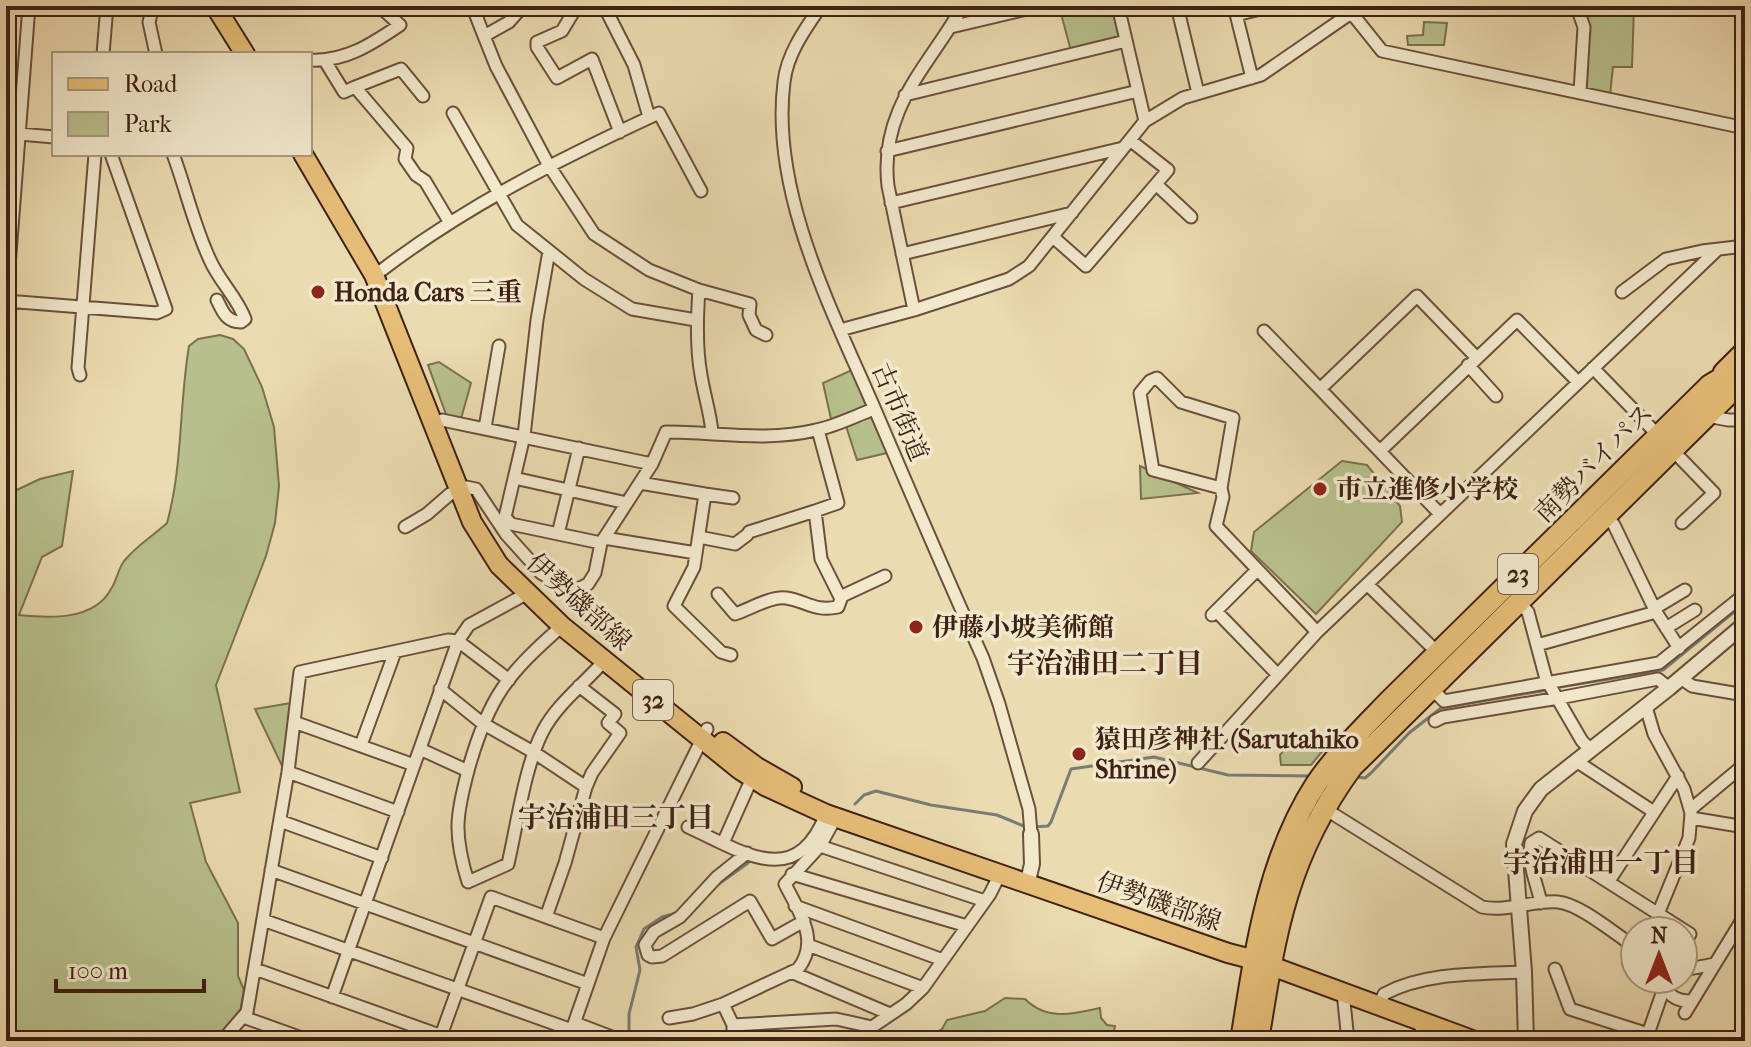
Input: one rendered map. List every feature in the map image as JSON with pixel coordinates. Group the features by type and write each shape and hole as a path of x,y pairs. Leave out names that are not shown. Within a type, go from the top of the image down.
{"highway":[{"name":"南勢バイパス","path":"1316,798 1338,786 1352,767 1606,515 1710,385 1745,364"},
{"name":"南勢バイパス","path":"1262,963 1316,798 1330,766 1438,653 1666,442 1707,416 1740,385"},
{"name":"23","path":"1241,1041 1262,963"},
{"name":"23","path":"1258,1041 1262,963"}],"main road":[{"path":"215,6 244,52"},
{"path":"227,6 255,52"},
{"name":"伊勢磯部線","path":"312,149 382,270 442,420 462,489 507,561 531,586 752,778 831,815 1000,874 1029,879"},
{"name":"伊勢磯部線","path":"304,156 374,275 485,545 526,594 604,661 704,734 795,789 1228,953 1475,1041"},
{"path":"1710,385 1745,350"}],"street":[{"path":"29,6 9,232 6,303 157,313 166,309 112,156"},
{"path":"103,52 107,6"},
{"path":"153,6 149,22 156,52"},
{"path":"312,60 325,61 355,52 400,25 379,6"},
{"path":"484,36 509,22 523,6"},
{"path":"577,6 562,31 537,42 537,47 557,78 592,59 620,132"},
{"path":"604,6 634,65 649,117"},
{"name":"古市街道","path":"821,6 786,67 782,99 784,159 804,236 840,330 983,658 1029,809 1031,834"},
{"path":"914,310 891,203 887,151 893,123 905,95 963,6"},
{"path":"951,27 1039,6"},
{"path":"1118,6 1145,121"},
{"path":"1177,6 1198,93"},
{"path":"1252,78 1235,11 1272,6"},
{"path":"1580,6 1584,38 1580,92"},
{"path":"840,330 1009,279 1029,266 1145,121 1168,106 1198,93 1252,78 1281,63 1348,10 1382,51 1745,128"},
{"path":"475,13 496,66 548,164 594,234 649,270 699,290 750,304 749,315 756,330 766,335"},
{"path":"905,95 1126,41"},
{"path":"325,61 344,92 401,69 423,96"},
{"path":"355,87 407,148 405,159 416,175 425,181 450,223"},
{"path":"887,151 1138,91"},
{"path":"453,113 517,225 584,279 632,309 696,320"},
{"path":"382,270 421,240 548,164 659,113 701,191"},
{"path":"19,134 52,137"},
{"path":"891,203 1127,144 1168,170 1086,266 1053,237"},
{"path":"80,375 82,306 95,156"},
{"path":"174,156 210,262 240,306 245,319 234,322 226,318 217,300"},
{"path":"1157,185 1191,217"},
{"path":"902,254 1072,213"},
{"path":"1622,292 1666,259 1745,246"},
{"path":"549,251 537,320 524,436 505,517 511,524 558,534 696,553"},
{"path":"1198,763 1317,632 1716,251"},
{"path":"699,290 696,320 700,374 709,404 712,432"},
{"path":"1320,389 1417,296 1472,361 1496,396"},
{"path":"1380,451 1517,320 1578,382"},
{"path":"1264,331 1440,514"},
{"path":"485,428 499,346"},
{"path":"1593,368 1714,493 1682,523"},
{"path":"1221,488 1153,470 1140,393 1150,381 1157,378 1181,402 1233,418 1221,488 1223,497 1216,526 1317,632"},
{"path":"405,527 427,514 450,494 462,489 476,489 506,534 541,573 566,588 578,589 592,580 603,540 652,464 666,432 757,436 818,430 874,409"},
{"path":"1707,416 1745,420"},
{"path":"442,420 652,464"},
{"path":"699,537 735,544 748,533 838,503 818,430"},
{"path":"558,534 579,448"},
{"path":"514,478 627,503"},
{"path":"640,483 733,498"},
{"path":"705,494 694,567 674,606 721,652 731,655"},
{"path":"718,594 735,614 780,598 799,601 816,609 838,607 840,597 821,559 815,511"},
{"path":"1606,515 1679,648"},
{"path":"1257,570 1213,613 1278,675"},
{"path":"840,597 885,576"},
{"path":"1367,584 1438,653"},
{"path":"1537,645 1656,610 1685,590"},
{"path":"332,997 458,641 469,625 526,594"},
{"path":"1431,688 1444,701 1659,663 1745,594"},
{"path":"1518,601 1528,612 1549,684 1582,741 1591,750"},
{"path":"1666,628 1695,610"},
{"path":"1526,1041 1514,844 1521,819 1541,789 1745,624"},
{"path":"562,626 523,660 494,700 482,723 457,812 458,848 468,882 508,864 543,731 579,686 604,661"},
{"path":"310,1041 277,1035 246,1018 288,772 300,672 448,640 458,641 509,680"},
{"path":"361,745 395,652"},
{"path":"1435,721 1443,717 1658,679 1745,695"},
{"path":"546,917 586,787 620,733 608,723 615,714 579,686"},
{"path":"440,689 482,723 586,787"},
{"path":"1541,903 1529,850 1536,839 1551,844 1658,914 1681,860 1691,814 1678,776 1654,734 1646,707"},
{"path":"294,722 414,765"},
{"path":"572,1031 604,938 704,734"},
{"path":"420,749 468,771"},
{"path":"1576,761 1654,812"},
{"path":"1691,814 1745,764"},
{"path":"288,772 398,812"},
{"path":"1609,881 1678,776"},
{"path":"723,843 752,778"},
{"path":"1316,798 1475,904 1491,909 1558,902 1569,905 1619,937"},
{"path":"1691,814 1745,827"},
{"path":"669,1018 723,1004 791,972 803,963 808,930 785,884 820,846 831,815"},
{"path":"688,827 760,859 775,861 794,856 818,834 831,815"},
{"path":"280,821 382,858"},
{"path":"1029,879 1031,834"},
{"path":"820,846 985,901"},
{"path":"747,853 717,877 680,917 654,932 645,945 648,955 662,956 750,901 772,939 804,921"},
{"path":"271,870 588,984"},
{"path":"792,874 967,926"},
{"path":"730,1034 825,1019 854,1021 872,1027 923,988 985,901 1000,874"},
{"path":"440,1038 491,897 604,938"},
{"path":"795,906 943,960"},
{"path":"1685,1013 1745,915"},
{"path":"263,920 572,1031 622,1041"},
{"path":"808,945 923,988"},
{"path":"1699,967 1715,964"},
{"path":"255,969 440,1038 456,1041"},
{"path":"1555,969 1570,1009 1648,1034 1662,995"},
{"path":"791,972 890,1014"},
{"path":"1379,1005 1384,994 1412,982 1524,972"},
{"path":"1343,992 1348,1041"},
{"path":"1672,995 1679,1000 1693,1000"},
{"path":"723,1004 730,1034"},
{"path":"222,1041 247,1012"},
{"path":"1419,1020 1430,1041"},
{"path":"730,1034 808,1041"}],"green space":[{"path":"1059,6 1112,6 1119,36 1071,51"},
{"path":"1584,6 1634,6 1632,67 1613,67 1610,95 1585,90 1588,25 1583,16"},
{"path":"1424,22 1447,23 1444,45 1408,45 1407,36 1423,35"},
{"path":"220,335 233,339 244,349 262,387 274,427 279,486 275,523 266,556 216,685 240,792 190,803 206,862 238,923 238,976 244,990 240,1012 217,1041 6,1041 6,495 40,479 73,471 62,546 42,557 19,615 57,617 94,607 111,589 124,561 167,523 176,479 189,346 198,339"},
{"path":"439,362 471,383 461,419 447,417 428,365"},
{"path":"852,370 866,406 831,419 823,383"},
{"path":"871,416 887,453 857,460 845,423"},
{"path":"1342,461 1367,465 1400,506 1402,522 1316,614 1251,551 1254,532"},
{"path":"1140,466 1198,493 1141,499"},
{"path":"291,703 283,768 255,709"},
{"path":"1317,744 1325,748 1311,765 1281,765 1280,755 1288,745"},
{"path":"1005,998 1025,999 1042,1011 1051,1013 1070,1014 1100,1008 1101,1018 1107,1025 1115,1026 1112,1041 922,1041 942,1029 947,1020 985,1011"}],"waterway":[{"path":"1554,688 1663,670 1745,603"},
{"path":"1356,777 1365,778 1409,733 1441,708 1547,690"},
{"path":"1033,827 1048,826 1051,822 1071,769 1154,757 1228,775 1312,776"},
{"path":"855,804 864,795 876,791 931,805 997,815 1026,827"},
{"path":"716,886 748,863"},
{"path":"629,1041 629,1014 640,970 636,947 644,929 673,914"}],"place":[{"name":"Honda Cars 三重","path":"318,292"},
{"name":"市立進修小学校","path":"1320,489"},
{"name":"伊藤小坡美術館","path":"916,627"},
{"name":"猿田彦神社 (Sarutahiko Shrine)","path":"1079,754"}],"district":[{"name":"宇治浦田二丁目","path":"1105,663"},
{"name":"宇治浦田三丁目","path":"616,817"},
{"name":"宇治浦田一丁目","path":"1601,862"}]}
